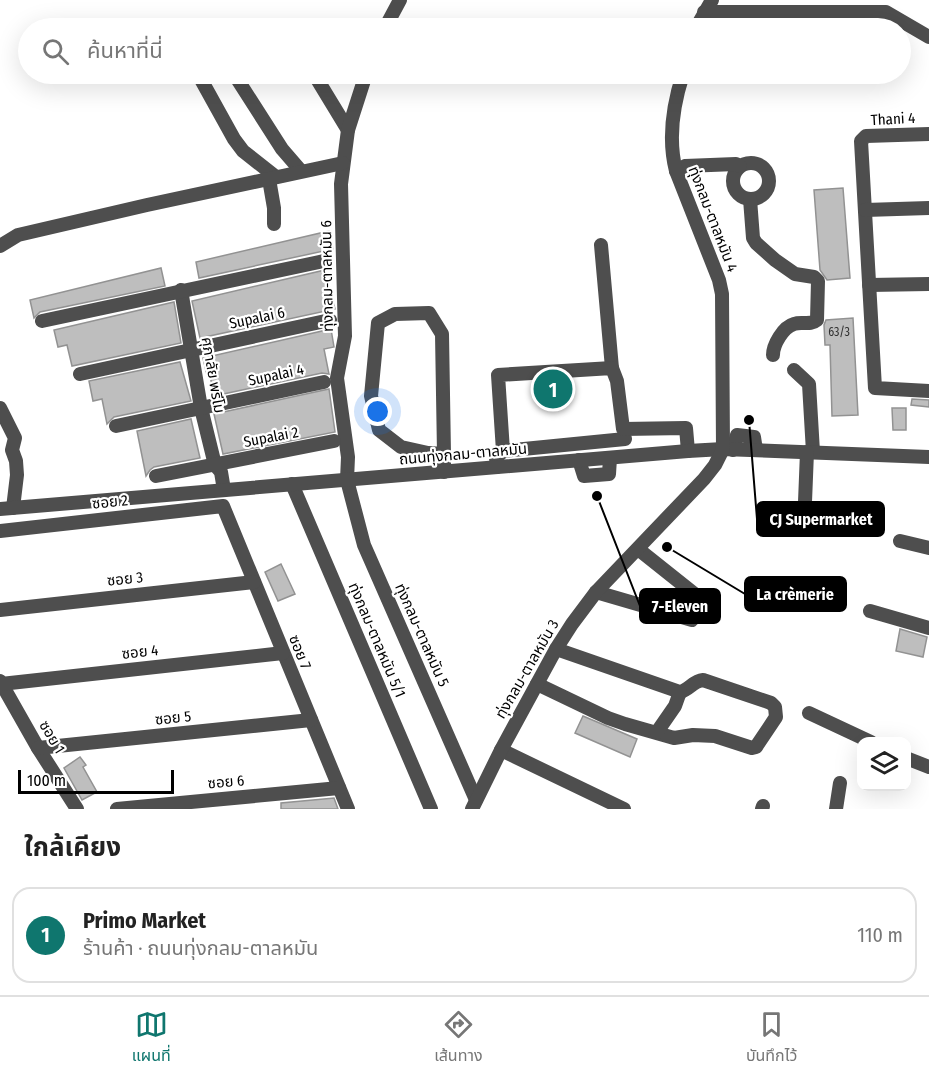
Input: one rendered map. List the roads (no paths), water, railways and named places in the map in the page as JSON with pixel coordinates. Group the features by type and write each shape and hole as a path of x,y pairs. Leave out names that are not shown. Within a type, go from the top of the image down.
{"street":[{"path":"390,18 400,0"},
{"path":"701,18 712,0"},
{"path":"704,12 886,12 896,18"},
{"path":"911,27 929,37"},
{"path":"204,84 234,139 243,151 272,178 274,224"},
{"path":"240,84 282,149 301,171"},
{"path":"320,84 348,130"},
{"name":"ทุ่งกลม-ตาลหมัน 6","path":"347,480 346,446 338,378 345,336 341,184 348,130 363,84"},
{"name":"ทุ่งกลม-ตาลหมัน 4","path":"680,84 673,128 673,159 719,280 722,294 728,449"},
{"name":"Thani 4","path":"865,210 861,141 866,136 929,134"},
{"path":"0,246 18,235 342,163"},
{"path":"676,171 686,166 736,164 740,166 753,163 759,165 768,175 768,188 764,193 750,199 738,193 733,179 740,166"},
{"path":"750,199 753,238 756,243 795,274 814,277 818,281 818,320 814,323 794,324 788,327 773,347 773,355"},
{"path":"929,208 865,210 875,388 929,390"},
{"path":"601,245 612,368 617,381 627,456"},
{"path":"42,321 324,261"},
{"path":"869,285 929,284"},
{"name":"ศุภาลัย พรีโม","path":"181,290 201,408 215,465 212,474 219,490"},
{"path":"444,454 401,447 379,430 371,396 378,323 395,314 429,312 442,334 444,454 444,472"},
{"name":"Supalai 6","path":"80,374 330,320"},
{"path":"503,451 498,375 612,368"},
{"path":"794,370 809,384 810,452 804,526"},
{"name":"Supalai 4","path":"116,426 324,382"},
{"path":"0,408 15,438 12,450 17,475 6,509"},
{"path":"497,467 496,458 503,451 556,446 624,434 687,428 687,451"},
{"name":"Supalai 2","path":"156,476 334,441"},
{"path":"556,446 559,462"},
{"name":"ถนนทุ่งกลม-ตาลหมัน","path":"6,509 687,451 728,449 929,457"},
{"name":"ทุ่งกลม-ตาลหมัน 3","path":"474,804 556,649 596,592 704,480 728,449"},
{"name":"ทุ่งกลม-ตาลหมัน 5","path":"347,480 364,545 474,804"},
{"name":"ทุ่งกลม-ตาลหมัน 5/1","path":"292,484 431,809"},
{"name":"ซอย 2","path":"0,531 223,506"},
{"name":"ซอย 7","path":"223,506 348,809"},
{"path":"900,541 929,549"},
{"path":"638,549 697,596"},
{"name":"ซอย 3","path":"0,610 254,582"},
{"path":"596,592 692,620"},
{"path":"870,611 929,628"},
{"path":"537,684 608,718 674,738 693,735 715,736 752,748 756,747 776,717 776,707 771,703 703,680 680,692 556,649"},
{"name":"ซอย 4","path":"1,682 283,653"},
{"name":"ซอย 1","path":"1,682 38,748 77,809"},
{"path":"657,732 675,706 680,692"},
{"path":"809,713 862,737"},
{"name":"ซอย 5","path":"38,748 310,720"},
{"path":"501,750 624,809"},
{"path":"911,760 929,767"},
{"path":"836,809 840,783"},
{"name":"ซอย 6","path":"117,809 268,802 339,788"}],"place":[{"name":"Primo Market","path":"553,389"},
{"name":"CJ Supermarket","path":"749,420"},
{"name":"7-Eleven","path":"597,496"},
{"name":"La crèmerie","path":"667,547"}]}
